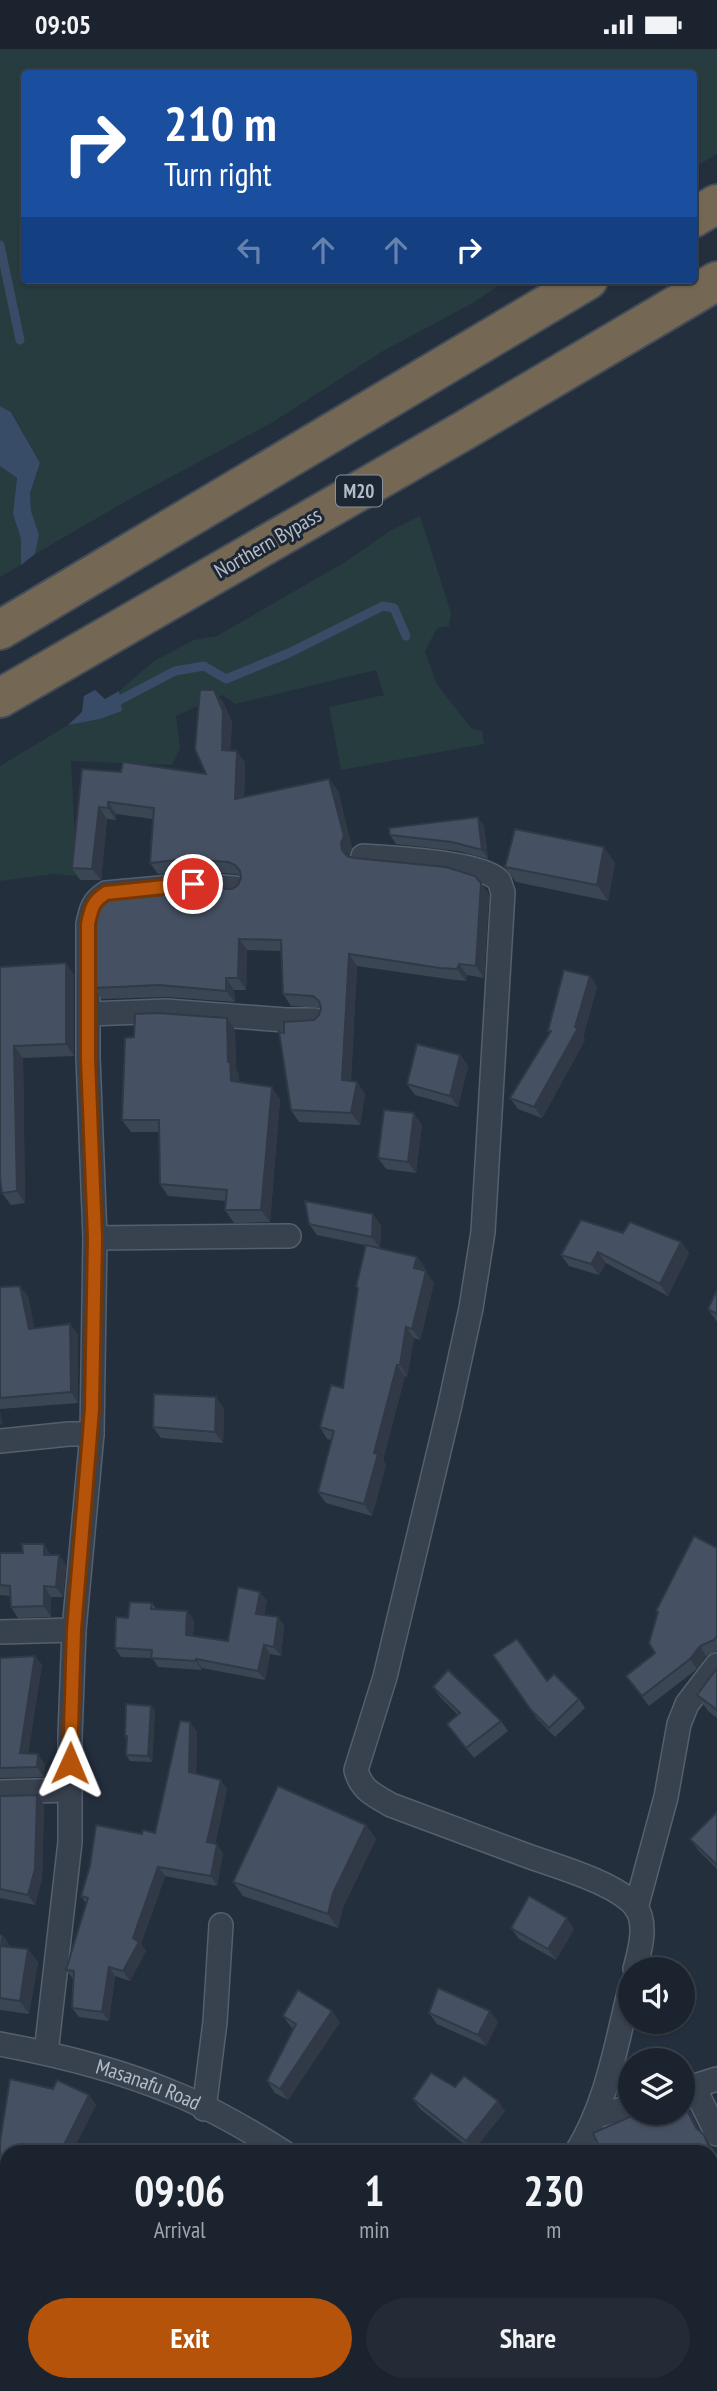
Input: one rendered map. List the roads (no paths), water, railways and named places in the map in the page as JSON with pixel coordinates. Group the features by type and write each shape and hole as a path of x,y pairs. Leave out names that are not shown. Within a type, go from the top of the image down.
{"highway":[{"path":"697,216 717,204"},
{"name":"Northern Bypass","path":"0,698 465,430 717,281"},
{"path":"0,631 581,284"}],"street":[{"path":"363,856 460,866 498,880 503,892 483,1232 479,1258 449,1409 385,1677 356,1770 359,1781 368,1792 391,1805 579,1874 626,1898 636,1908 641,1923 638,1957"},
{"path":"46,2053 68,1869 74,1630 92,1434 95,1238 88,1058 90,910 96,899 106,893 193,884 235,888"},
{"path":"89,1014 166,1010 315,1020"},
{"path":"95,1238 289,1236"},
{"path":"0,1441 92,1434"},
{"path":"0,1632 74,1630"},
{"path":"636,1908 666,1797 679,1724 687,1704 717,1665"},
{"path":"0,1792 70,1790"},
{"path":"204,2109 215,2022 221,1926"},
{"path":"580,2145 596,2116 606,2088 619,2034"},
{"name":"Masanafu Road","path":"0,2044 114,2071 174,2093 269,2145"},
{"path":"695,2087 717,2079"},
{"path":"695,2100 717,2134"},
{"path":"596,2116 618,2110"}],"water":[{"path":"0,406 11,412 40,463 30,493 31,511 39,534 35,554 21,565 21,539 13,514 17,478 0,466"},
{"path":"95,690 105,699 119,691 122,711 100,719 68,725 82,712 84,696"}],"waterway":[{"path":"0,245 20,340"},
{"path":"112,704 175,671 204,666 226,679 289,653 383,606 394,608 406,636"}]}
